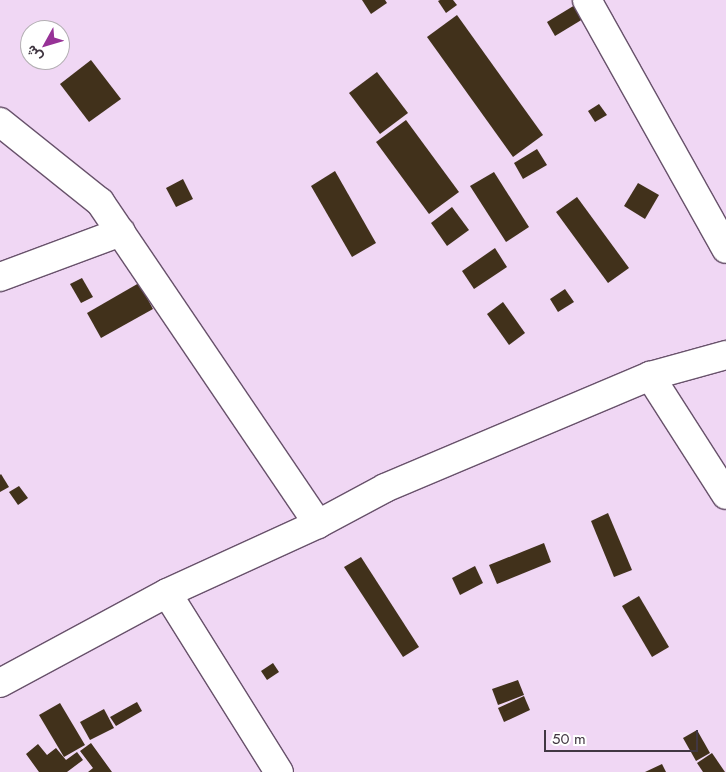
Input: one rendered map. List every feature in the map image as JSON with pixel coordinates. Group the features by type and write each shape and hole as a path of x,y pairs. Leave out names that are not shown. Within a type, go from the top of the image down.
{"street":[{"path":"586,0 726,249"},
{"path":"0,122 100,202 318,524"},
{"path":"0,277 121,232"},
{"path":"0,683 167,593 318,524 385,488 650,376 726,355"},
{"path":"650,376 726,495"},
{"path":"167,593 279,772"}],"building":[{"path":"362,0 385,0 387,3 371,14"},
{"path":"453,0 457,5 446,13 438,1"},
{"path":"575,5 583,19 555,36 547,22"},
{"path":"457,15 543,135 513,157 427,37"},
{"path":"91,60 121,99 89,122 60,84"},
{"path":"377,72 408,113 380,134 349,93"},
{"path":"599,104 607,115 595,122 588,111"},
{"path":"406,120 459,192 429,214 376,142"},
{"path":"537,149 547,165 523,179 514,163"},
{"path":"335,171 376,243 352,257 311,186"},
{"path":"494,172 529,227 506,242 470,186"},
{"path":"183,179 193,199 176,207 166,188"},
{"path":"638,183 659,195 645,219 624,206"},
{"path":"577,197 629,268 608,283 556,212"},
{"path":"452,207 469,230 447,246 431,223"},
{"path":"495,248 507,267 474,289 462,271"},
{"path":"82,278 93,297 81,303 70,284"},
{"path":"139,283 153,309 101,338 87,313"},
{"path":"565,289 574,302 558,312 550,299"},
{"path":"503,302 525,333 509,345 487,314"},
{"path":"0,475 9,487 0,492"},
{"path":"19,486 28,498 18,505 9,492"},
{"path":"608,513 632,570 614,577 591,521"},
{"path":"544,543 551,562 497,584 489,565"},
{"path":"361,557 419,647 403,657 344,567"},
{"path":"475,566 483,583 460,595 452,578"},
{"path":"639,596 669,647 652,657 622,606"},
{"path":"273,663 279,672 267,680 261,671"},
{"path":"518,680 524,695 498,705 492,689"},
{"path":"524,696 530,710 504,722 498,708"},
{"path":"137,702 142,711 116,726 110,717"},
{"path":"60,703 85,745 64,757 39,715"},
{"path":"104,709 114,728 90,740 80,722"},
{"path":"697,730 710,753 696,761 683,738"},
{"path":"91,743 112,772 88,772 93,768 80,751"},
{"path":"38,744 47,755 56,748 66,760 77,752 83,760 67,772 39,772 26,754"},
{"path":"712,753 725,772 703,772 697,763"},
{"path":"662,764 666,772 645,772"}]}
